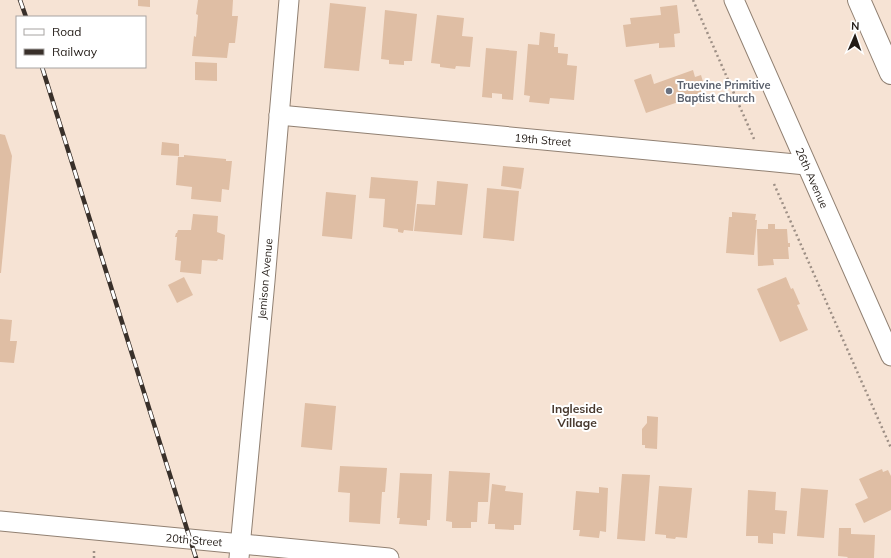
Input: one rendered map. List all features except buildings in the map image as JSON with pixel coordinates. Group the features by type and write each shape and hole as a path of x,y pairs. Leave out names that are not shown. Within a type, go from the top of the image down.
{"highway":[{"path":"859,0 891,73"}],"street":[{"name":"Jemison Avenue","path":"239,551 289,0"},
{"name":"26th Avenue","path":"734,0 891,356"},
{"name":"19th Street","path":"279,115 806,164"},
{"name":"20th Street","path":"0,521 239,551 389,558"}],"path":[{"path":"693,0 891,448"}],"railway":[{"path":"20,0 26,16"},
{"path":"42,68 196,558"}],"place":[{"name":"Truevine Primitive Baptist Church","path":"669,91"}],"district":[{"name":"Ingleside Village","path":"577,416"}]}
